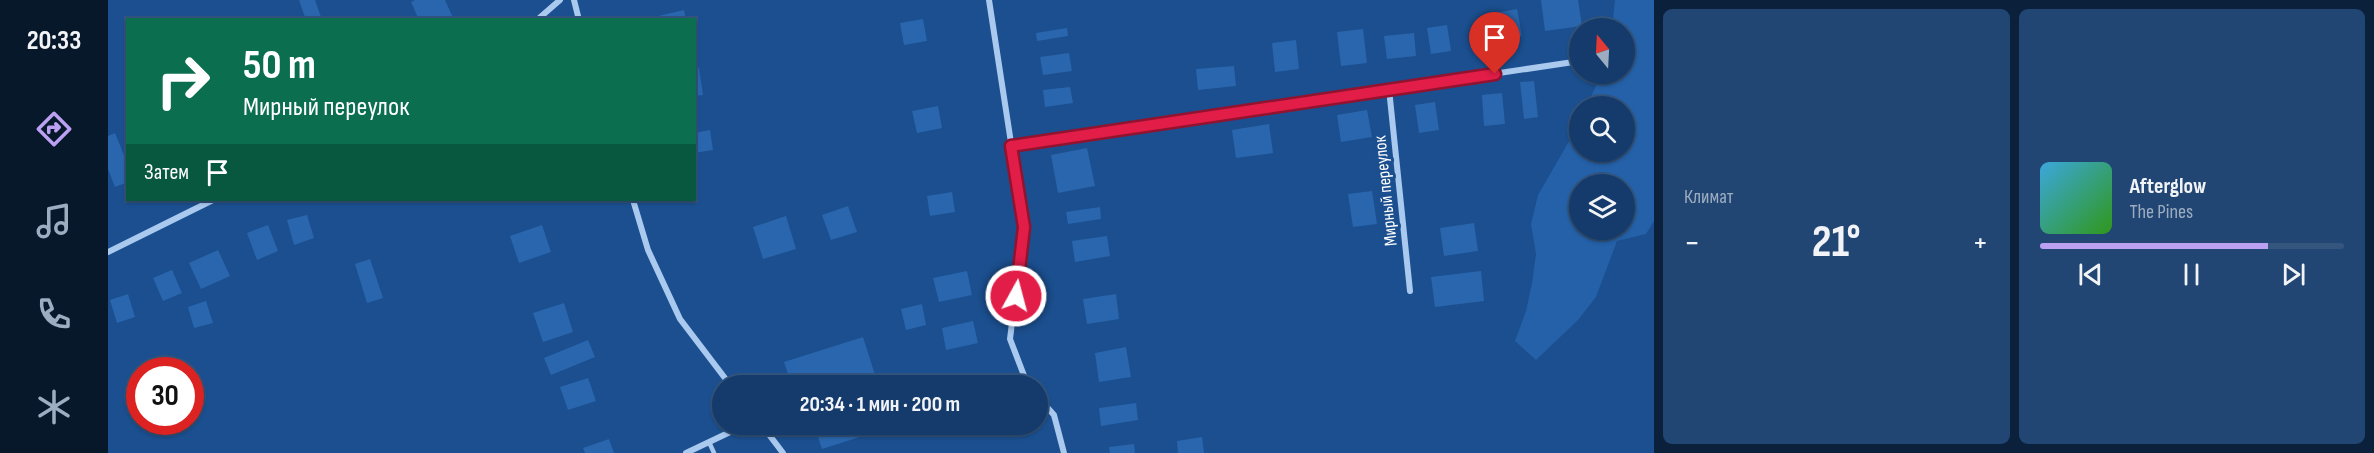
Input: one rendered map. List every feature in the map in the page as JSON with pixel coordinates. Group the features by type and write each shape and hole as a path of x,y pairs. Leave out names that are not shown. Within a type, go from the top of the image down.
{"street":[{"path":"539,18 560,0"},
{"path":"574,0 578,18"},
{"path":"989,0 1024,227 1010,339 1024,375"},
{"path":"1011,146 1569,64"},
{"name":"Мирный переулок","path":"1389,89 1410,291"},
{"path":"108,252 211,201"},
{"path":"633,201 648,250 680,319 723,375"},
{"path":"1048,408 1054,415 1065,453"},
{"path":"686,453 724,435"},
{"path":"769,435 783,453"}],"lane":[{"path":"709,442 714,453"}],"shaded area":[{"path":"1615,0 1654,0 1654,221 1646,234 1635,237 1635,174 1569,174 1569,240 1621,240 1617,241 1596,297 1578,320 1536,360 1515,341 1526,311 1532,283 1536,254 1531,224 1538,195 1569,141 1569,162 1635,162 1635,96 1591,96 1597,84 1635,84 1635,18 1613,18"}],"building":[{"path":"299,0 315,0 321,18 305,18"},
{"path":"445,0 453,18 418,18 411,2"},
{"path":"1541,0 1578,0 1581,18 1569,18 1569,28 1545,31"},
{"path":"1517,9 1522,36 1495,41 1490,14"},
{"path":"684,10 686,18 654,18"},
{"path":"923,19 927,41 904,45 900,23"},
{"path":"1447,25 1451,51 1431,54 1427,28"},
{"path":"1067,28 1068,36 1037,41 1036,33"},
{"path":"1363,29 1367,63 1341,66 1337,32"},
{"path":"1414,33 1416,56 1387,59 1384,36"},
{"path":"1296,40 1299,69 1275,72 1272,43"},
{"path":"1069,53 1072,71 1043,75 1040,57"},
{"path":"1234,66 1236,86 1198,90 1196,69"},
{"path":"699,68 703,95 696,96 696,69"},
{"path":"1534,81 1538,117 1524,119 1520,82"},
{"path":"1070,87 1073,103 1045,107 1043,90"},
{"path":"1502,93 1505,124 1484,126 1482,95"},
{"path":"1435,102 1439,130 1419,133 1415,105"},
{"path":"938,106 942,128 917,133 912,111"},
{"path":"1367,110 1372,137 1341,142 1337,115"},
{"path":"1269,124 1273,153 1236,158 1232,130"},
{"path":"710,130 713,150 696,153 696,133"},
{"path":"115,133 126,160 126,183 115,187 108,169 108,136"},
{"path":"1087,148 1095,186 1058,193 1051,155"},
{"path":"1372,191 1377,224 1353,227 1348,194"},
{"path":"952,192 955,212 930,216 927,196"},
{"path":"848,206 857,232 831,240 822,215"},
{"path":"1100,207 1101,219 1068,224 1066,212"},
{"path":"307,215 314,238 294,245 287,220"},
{"path":"786,216 796,249 763,259 753,227"},
{"path":"1474,223 1478,251 1444,256 1440,228"},
{"path":"268,225 278,251 257,260 247,233"},
{"path":"542,225 551,252 519,263 510,236"},
{"path":"1107,236 1110,256 1075,262 1072,241"},
{"path":"218,250 230,276 201,289 189,263"},
{"path":"370,259 383,298 367,303 355,264"},
{"path":"172,270 182,293 163,301 153,278"},
{"path":"967,271 972,295 939,302 933,278"},
{"path":"1481,271 1484,301 1435,307 1431,277"},
{"path":"128,294 135,317 117,323 110,300"},
{"path":"1116,294 1119,319 1087,324 1083,299"},
{"path":"206,301 213,323 194,328 188,307"},
{"path":"564,303 573,332 543,342 533,313"},
{"path":"922,304 926,325 906,330 901,309"},
{"path":"973,321 978,343 946,350 942,328"},
{"path":"863,337 875,375 788,375 784,362"},
{"path":"588,340 595,357 551,375 544,358"},
{"path":"1126,347 1131,377 1099,382 1095,353"},
{"path":"588,378 596,401 568,410 560,387"},
{"path":"1136,403 1138,420 1101,426 1099,408"},
{"path":"824,435 866,435 822,449 818,437"},
{"path":"1202,437 1204,453 1178,453 1177,441"},
{"path":"609,439 614,453 585,453 583,448"},
{"path":"1134,444 1135,453 1110,453 1109,447"}],"route":[{"path":"1016,296 1024,227 1011,146 1495,74"}]}
